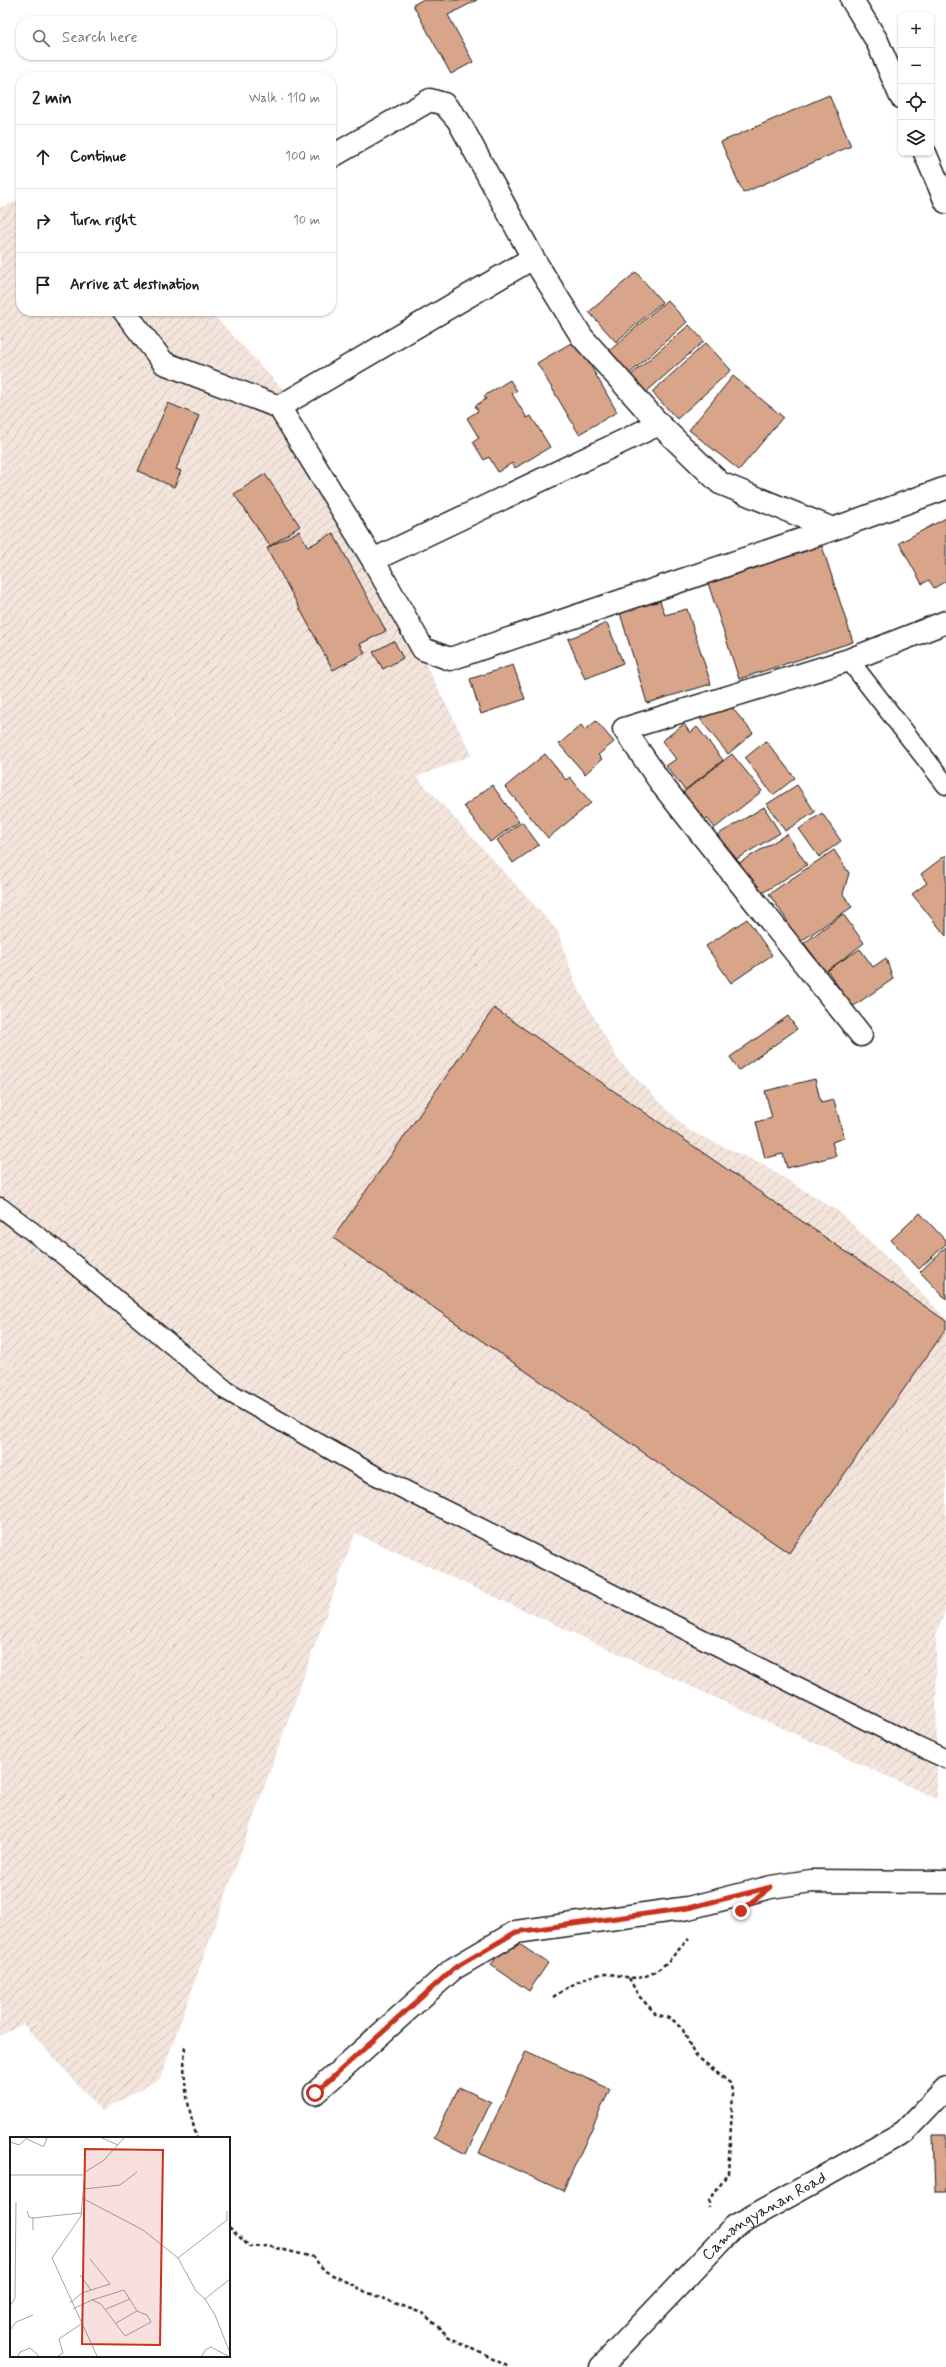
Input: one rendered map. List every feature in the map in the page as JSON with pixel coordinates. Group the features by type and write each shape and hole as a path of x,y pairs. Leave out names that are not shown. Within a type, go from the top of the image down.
{"street":[{"path":"852,0 877,41 898,90"},
{"path":"336,154 430,100 444,104 458,120 533,258 582,337 660,424 720,484 833,529"},
{"path":"926,156 946,202"},
{"path":"279,407 533,258"},
{"path":"128,316 164,363 279,407 373,560 423,649 450,659 833,529 946,488"},
{"path":"373,560 660,424"},
{"path":"861,1035 663,786 624,729 848,660 946,622"},
{"path":"315,2093 453,1969 516,1932 688,1908 771,1887 811,1881 946,1882"},
{"name":"Camangyanan Road","path":"601,2367 735,2226 904,2132 946,2088"}],"lane":[{"path":"848,660 946,785"},
{"path":"0,1207 63,1255 227,1391 373,1474 907,1741 946,1759"}],"path":[{"path":"553,1997 584,1978 606,1974 629,1978 647,1976 663,1968 679,1948 694,1934"},
{"path":"629,1978 638,1995 656,2014 672,2019 684,2030 694,2054 730,2083 733,2094 728,2173 710,2201 709,2253"},
{"path":"185,2047 183,2072 190,2115 197,2137"},
{"path":"230,2228 250,2247 268,2246 313,2257 325,2271 366,2292 424,2314 449,2338 509,2367"}],"shaded area":[{"path":"16,201 16,316 215,316 287,394 472,755 417,777 557,930 577,987 619,1061 688,1130 763,1165 838,1211 898,1268 946,1319 946,1608 936,1636 937,1799 355,1533 160,2079 102,2111 23,2024 0,2036 0,208"}],"building":[{"path":"422,0 477,0 448,15 473,62 451,74 413,5"},
{"path":"829,95 851,146 743,193 721,142"},
{"path":"636,272 662,302 616,342 589,312"},
{"path":"667,300 687,322 627,376 607,353"},
{"path":"689,325 704,341 645,393 630,376"},
{"path":"576,340 617,412 579,434 537,363"},
{"path":"706,343 731,370 677,419 652,392"},
{"path":"733,376 783,417 739,470 689,430"},
{"path":"510,380 517,391 512,394 527,418 531,416 550,447 515,468 512,463 498,472 489,457 484,460 473,442 479,438 467,418 478,411 475,406 486,399 484,396"},
{"path":"168,403 199,416 176,469 181,471 174,487 138,471"},
{"path":"265,474 300,526 270,546 234,494"},
{"path":"946,518 946,581 934,588 929,580 922,584 899,543"},
{"path":"299,531 308,547 333,533 386,631 360,644 365,653 333,670 267,548"},
{"path":"822,546 853,642 739,679 708,583"},
{"path":"660,601 665,615 687,609 711,684 647,703 620,613"},
{"path":"607,623 623,663 585,679 568,639"},
{"path":"394,641 403,658 383,669 373,652"},
{"path":"513,665 525,699 481,714 470,679"},
{"path":"729,704 753,733 728,754 696,714"},
{"path":"596,721 614,742 598,755 602,759 585,774 559,744 581,725 585,730"},
{"path":"684,724 690,733 697,727 723,760 685,790 666,766 676,759 662,741"},
{"path":"766,741 795,778 773,795 745,758"},
{"path":"545,754 566,780 570,777 591,803 548,838 505,787"},
{"path":"732,754 762,791 715,828 707,818 702,823 680,795"},
{"path":"492,785 519,822 490,842 464,806"},
{"path":"797,785 815,812 785,831 767,804"},
{"path":"764,807 780,833 733,861 717,835"},
{"path":"822,813 841,841 819,857 799,829"},
{"path":"522,822 539,845 513,863 497,840"},
{"path":"787,834 807,865 759,895 739,863"},
{"path":"834,850 849,873 843,894 852,907 798,943 785,924 788,922 769,894"},
{"path":"946,855 946,936 912,894 927,883 921,874"},
{"path":"843,914 864,943 826,972 804,943"},
{"path":"747,919 772,955 731,983 706,946"},
{"path":"860,949 873,967 886,958 893,979 852,1007 827,970"},
{"path":"494,1008 946,1321 946,1329 789,1553 333,1238"},
{"path":"788,1016 797,1029 739,1070 730,1057"},
{"path":"815,1079 821,1103 834,1100 844,1138 832,1142 836,1156 787,1168 783,1154 765,1158 756,1122 772,1118 765,1091"},
{"path":"920,1213 946,1241 946,1244 919,1269 891,1240"},
{"path":"946,1247 946,1299 920,1272"},
{"path":"510,1938 548,1963 529,1991 491,1965"},
{"path":"526,2051 610,2089 563,2191 479,2153"},
{"path":"459,2087 491,2102 466,2154 434,2138"},
{"path":"933,2135 946,2135 946,2192 935,2192"}],"route":[{"path":"315,2093 453,1969 516,1932 688,1908 771,1887 741,1911"}]}
